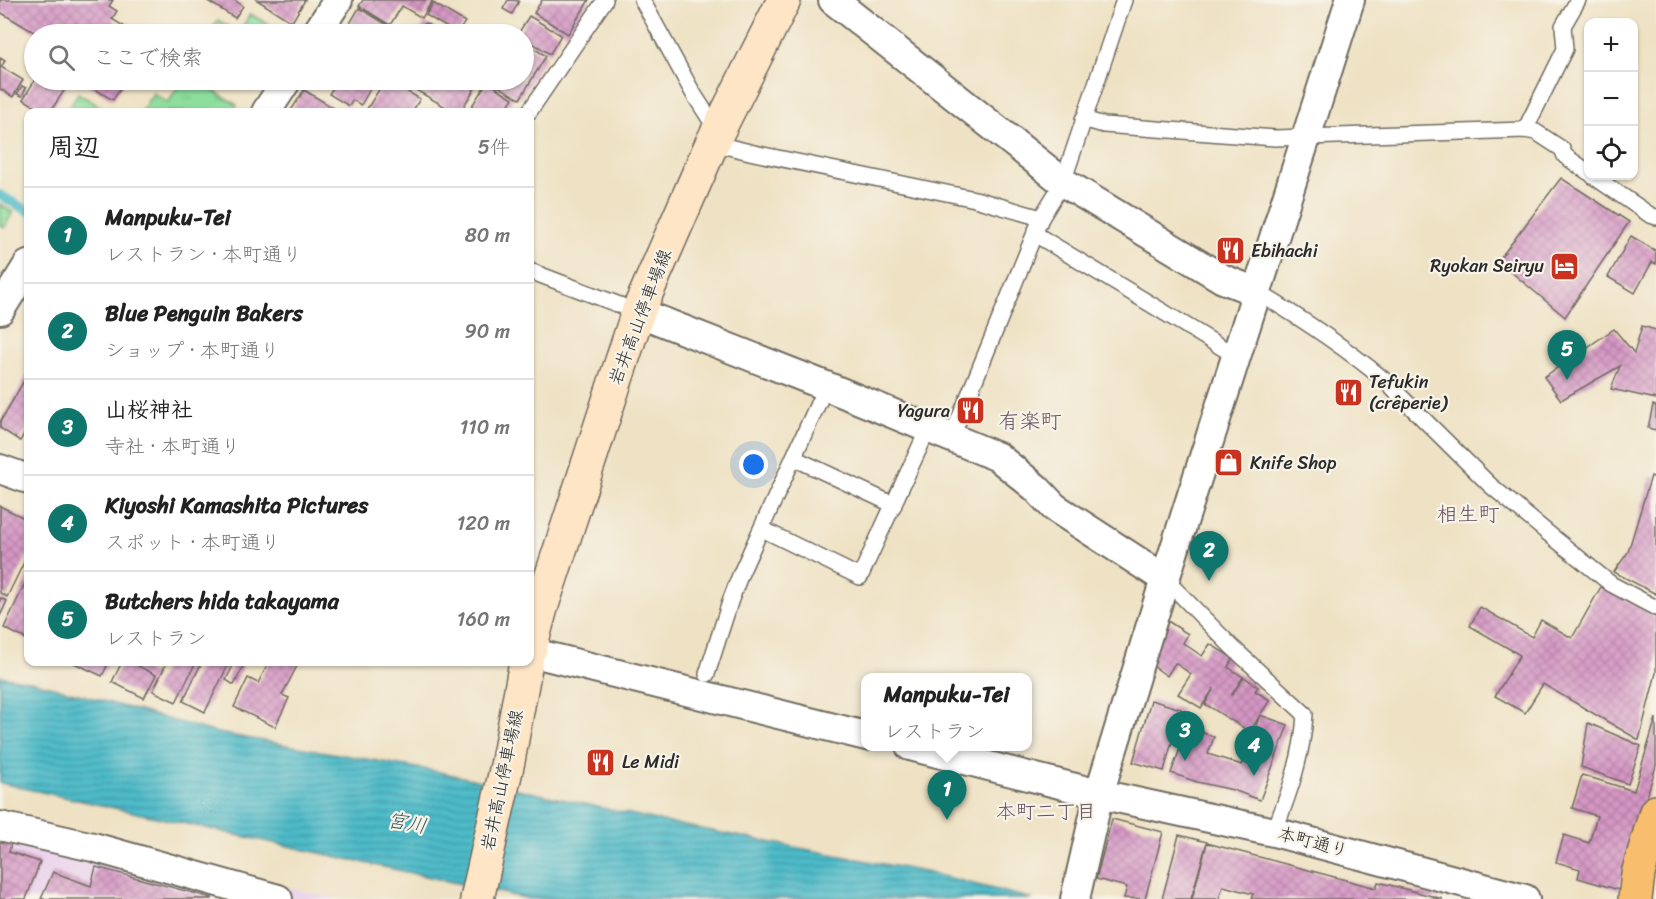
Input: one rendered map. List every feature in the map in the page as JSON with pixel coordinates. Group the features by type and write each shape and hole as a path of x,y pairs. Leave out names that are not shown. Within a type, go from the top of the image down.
{"highway":[{"path":"1635,899 1638,874 1656,812"}],"main road":[{"name":"岩井高山停車場線","path":"534,635 638,312 715,137 784,0"},
{"name":"岩井高山停車場線","path":"477,899 508,761 525,666"}],"street":[{"path":"322,24 338,0"},
{"path":"833,0 1063,182 1223,279 1257,292"},
{"path":"1075,899 1099,794 1165,579 1350,0"},
{"path":"269,108 280,90"},
{"path":"0,310 24,271"},
{"path":"638,312 998,457 1036,488 1054,507 1165,579"},
{"path":"0,470 24,478"},
{"path":"534,651 861,734"},
{"name":"本町通り","path":"926,751 1099,794 1274,832 1526,899"},
{"path":"0,826 93,847 268,898"}],"lane":[{"path":"531,108 605,0"},
{"path":"642,0 715,137 754,153 975,199 1041,218"},
{"path":"762,529 860,577 894,505 939,434 1041,218 1063,182 1124,0"},
{"path":"1525,130 1565,49 1563,26 1578,0"},
{"path":"1083,119 1104,125 1275,138 1525,130 1536,132 1562,149 1565,156 1584,169"},
{"path":"1599,180 1656,217"},
{"path":"1035,234 1236,356"},
{"path":"534,273 638,312"},
{"path":"1257,292 1311,325 1365,364 1490,485 1611,584 1656,608"},
{"path":"707,675 731,599 826,386"},
{"path":"794,458 894,505"},
{"path":"1165,579 1232,647 1305,714 1304,735 1291,787 1274,832"}],"shaded area":[{"path":"0,824 338,899 0,899"}],"green space":[{"path":"250,14 267,24 244,24"},
{"path":"176,90 212,90 237,105 235,108 144,108 153,93 168,103"},
{"path":"78,93 102,108 69,108"},
{"path":"0,204 13,212 4,228 0,225"}],"water":[{"name":"宮川","path":"0,676 35,682 218,733 440,772 670,823 930,873 1033,899 529,899 0,783"}],"building":[{"path":"0,0 113,0 109,6 117,11 112,19 120,24 24,24 24,26 0,12"},
{"path":"206,0 234,0 243,6 235,18"},
{"path":"257,0 305,0 292,22"},
{"path":"363,0 433,0 422,18 402,6 391,24 359,6"},
{"path":"508,0 519,1 512,14 503,9"},
{"path":"542,0 589,0 568,34 534,13"},
{"path":"433,3 465,22 464,24 441,24 426,15"},
{"path":"359,8 386,24 350,24"},
{"path":"529,16 561,35 550,54 534,44 534,24 524,24"},
{"path":"534,48 546,56 534,76"},
{"path":"0,58 5,61 1,67 23,80 13,97 0,89"},
{"path":"22,86 24,87 22,96 17,94"},
{"path":"29,90 64,90 53,108 38,108 23,99"},
{"path":"96,90 120,90 113,100"},
{"path":"304,90 333,108 293,108"},
{"path":"332,90 369,90 361,105 353,100 349,106 329,94"},
{"path":"379,90 405,90 420,99 414,108 368,108"},
{"path":"416,90 474,90 462,108 447,108"},
{"path":"482,90 500,90 513,98 507,108 471,108"},
{"path":"505,90 525,90 520,99"},
{"path":"1561,178 1629,222 1565,317 1498,261"},
{"path":"1631,236 1656,251 1656,264 1652,262 1635,293 1608,277"},
{"path":"1642,326 1656,330 1656,399 1611,389 1620,366 1561,400 1544,377 1614,329 1634,353"},
{"path":"24,381 24,434 20,441 0,428 0,422"},
{"path":"1653,405 1656,406 1656,430 1648,428"},
{"path":"1651,476 1656,478 1656,594 1614,572 1628,552"},
{"path":"0,506 24,518 24,562 7,597 0,593"},
{"path":"1602,585 1656,617 1656,673 1639,740 1543,684 1525,713 1495,696 1520,655 1470,626 1480,607 1532,637 1541,620 1572,638"},
{"path":"24,586 24,638 4,628"},
{"path":"0,598 7,601 0,616"},
{"path":"1166,620 1188,634 1183,643 1202,656 1210,644 1233,658 1228,667 1243,677 1231,696 1244,677 1258,687 1255,691 1270,700 1250,732 1205,704 1214,688 1201,708 1178,694 1191,674 1175,663 1167,676 1149,663"},
{"path":"81,666 107,666 102,676"},
{"path":"120,666 138,666 156,675 144,698 112,682"},
{"path":"165,666 194,666 176,702 153,691"},
{"path":"200,666 228,666 205,712 183,701"},
{"path":"233,666 244,666 234,685 226,680"},
{"path":"267,666 297,666 282,695 289,698 275,727 234,707 248,678 258,683"},
{"path":"1151,700 1181,709 1164,771 1133,762"},
{"path":"1260,715 1288,725 1260,800 1171,773 1188,727 1214,737 1208,754 1242,765"},
{"path":"1656,718 1656,766 1619,890 1578,878 1580,869 1556,862 1564,835 1589,843 1597,816 1572,808 1582,775 1634,791"},
{"path":"1588,723 1641,746 1628,784 1581,767"},
{"path":"1112,819 1163,832 1145,899 1124,898 1127,887 1096,879"},
{"path":"1179,835 1207,842 1191,899 1162,899"},
{"path":"0,840 11,843 9,852 40,862 26,899 0,899"},
{"path":"1207,843 1376,888 1378,882 1443,899 1251,899 1253,894 1223,886 1219,899 1192,899"},
{"path":"96,867 212,899 41,899 53,872 91,886"}],"waterway":[{"path":"0,195 24,209"}],"place":[{"name":"Ebihachi","path":"1230,251"},
{"name":"Ryokan Seiryu","path":"1565,266"},
{"name":"Butchers hida takayama","path":"1567,380"},
{"name":"Tefukin (crêperie)","path":"1348,392"},
{"name":"Yagura","path":"971,411"},
{"name":"Knife Shop","path":"1229,463"},
{"name":"Blue Penguin Bakers","path":"1209,581"},
{"name":"山桜神社","path":"1185,761"},
{"name":"Le Midi","path":"601,762"},
{"name":"Kiyoshi Kamashita Pictures","path":"1254,776"},
{"name":"Manpuku-Tei","path":"947,820"}],"district":[{"name":"有楽町","path":"1030,421"},
{"name":"相生町","path":"1468,514"},
{"name":"本町二丁目","path":"1046,811"}]}
